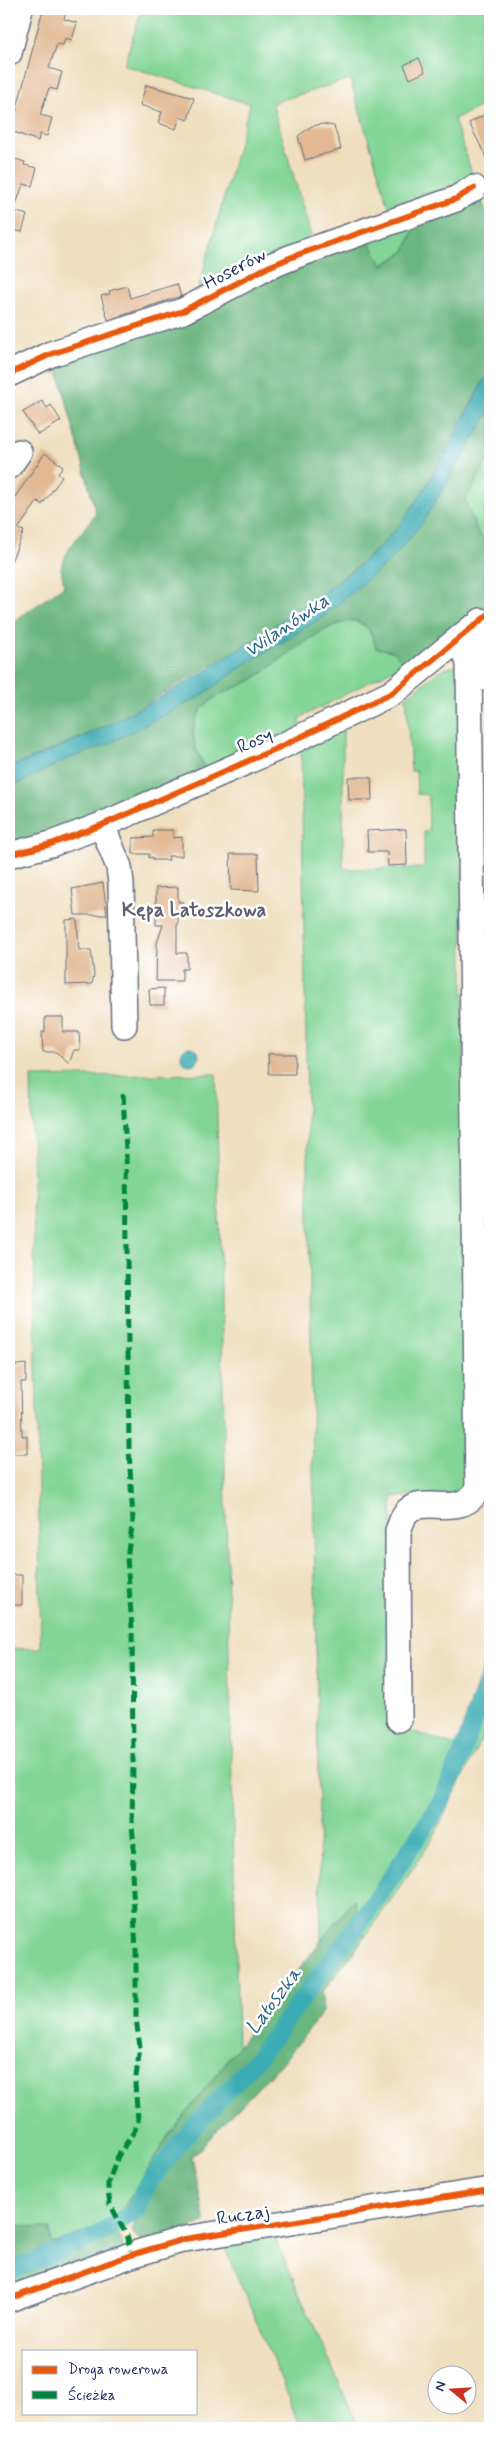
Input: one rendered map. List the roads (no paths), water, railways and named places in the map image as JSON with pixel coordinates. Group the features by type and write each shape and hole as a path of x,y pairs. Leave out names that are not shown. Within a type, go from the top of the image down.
{"street":[{"path":"9,53 20,9"},
{"name":"Hoserów","path":"9,374 50,354 140,327 183,311 209,300 268,267 296,255 456,199 474,188"},
{"path":"485,617 490,1295"},
{"name":"Rosy","path":"9,855 52,844 102,825 280,747 392,693 485,617"},
{"path":"399,1720 398,1531 402,1520 409,1510 418,1506 465,1502 474,1497 478,1489 469,663 460,638"},
{"path":"102,825 119,867 121,883 124,1025"},
{"name":"Ruczaj","path":"9,2299 131,2254 184,2239 490,2190"}],"water":[{"name":"Wilanówka","path":"490,369 490,411 422,523 391,560 323,617 241,667 201,696 106,745 65,760 9,788 9,768 98,730 186,682 283,620 332,586 369,557 391,535 414,505 449,448"},
{"path":"190,1047 196,1050 199,1056 196,1062 190,1065 184,1062 181,1056 184,1050"}],"waterway":[{"name":"Latoszka","path":"9,2272 100,2234 136,2211 147,2185 183,2139 256,2060 374,1903 440,1804 460,1759 490,1677"}],"district":[{"name":"Kępa Latoszkowa","path":"194,910"}]}
